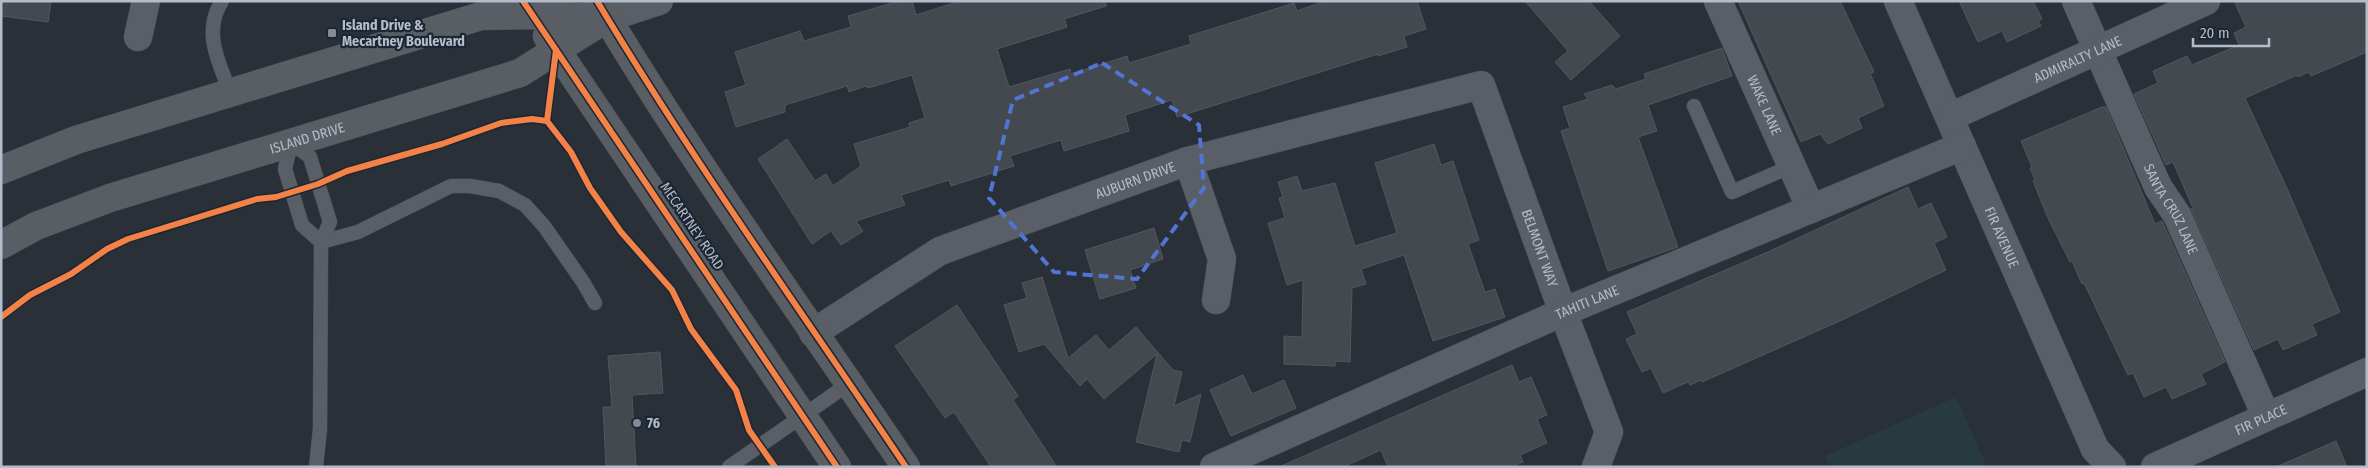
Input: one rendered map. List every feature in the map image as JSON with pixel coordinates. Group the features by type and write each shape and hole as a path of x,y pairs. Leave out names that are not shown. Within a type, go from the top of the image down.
{"main road":[{"name":"ISLAND DRIVE","path":"1,170 76,140 481,16 528,8 602,10"},
{"name":"MECARTNEY ROAD","path":"528,8 837,467"},
{"name":"ISLAND DRIVE","path":"1,245 36,226 110,198 520,73 556,50 602,10"},
{"path":"602,10 643,80 813,334 850,383 906,467"}],"street":[{"path":"138,38 146,1"},
{"name":"ISLAND DRIVE","path":"602,10 659,1"},
{"name":"WAKE LANE","path":"1718,1 1811,209"},
{"name":"FIR AVENUE","path":"1898,1 2095,450 2112,467"},
{"name":"SANTA CRUZ LANE","path":"2076,1 2158,187 2177,215 2266,416"},
{"name":"ADMIRALTY LANE","path":"1950,117 2206,1"},
{"name":"AUBURN DRIVE","path":"813,334 940,251 1188,161 1481,85"},
{"name":"BELMONT WAY","path":"1481,85 1563,312 1609,432 1596,467"},
{"name":"TAHITI LANE","path":"1214,467 1563,312 1962,146"},
{"path":"1188,161 1222,259 1216,300"},
{"name":"FIR PLACE","path":"2155,467 2367,372"}],"lane":[{"path":"222,1 215,12 211,32 214,50 231,94"},
{"path":"1694,106 1732,192 1792,166"},
{"path":"316,467 320,429 321,242 330,222 310,157 291,142 285,169 302,225 321,242"},
{"path":"321,242 358,232 451,186 470,186 499,192 525,205 544,226 584,282 595,303"},
{"path":"730,467 850,383"}],"highlighted area":[{"path":"1102,63 1199,125 1204,188 1137,279 1054,272 989,198 1013,100"}],"green space":[{"path":"1956,397 1987,467 1830,467 1825,456"}],"building":[{"path":"1,1 51,1 48,22 1,16"},
{"path":"899,1 912,1 916,15 960,1 1106,1 1106,6 1064,19 1067,27 997,49 1009,87 1070,69 1071,74 1127,56 1129,63 1191,44 1189,36 1294,3 1297,11 1325,1 1417,1 1426,29 1404,36 1407,47 1378,56 1378,54 1177,117 1172,100 1125,115 1129,131 1064,151 1061,140 1010,156 1014,166 951,186 949,180 901,195 905,205 856,221 863,231 841,245 831,231 812,244 758,159 787,139 815,181 826,174 833,186 861,166 854,144 910,127 909,123 925,118 912,75 849,92 847,86 785,105 785,112 736,127 725,92 746,85 735,52 800,31 804,41 851,27 848,16"},
{"path":"1525,1 1589,1 1620,36 1571,80 1555,62 1568,51"},
{"path":"1738,1 1840,1 1874,72 1870,73 1884,106 1858,118 1862,128 1828,144 1820,134 1801,142"},
{"path":"1959,1 2033,1 2042,19 2038,21 2041,26 2007,42 2002,31 1978,42"},
{"path":"2234,1 2367,1 2367,52 2311,76 2309,72 2298,77 2297,75 2245,98 2289,193 2340,312 2312,324 2317,335 2283,350 2278,339 2254,350 2191,209 2193,208 2173,162 2166,165 2134,94 2158,83 2153,71 2187,56 2192,65 2239,45 2234,33 2246,27"},
{"path":"1722,48 1732,76 1648,105 1657,131 1638,137 1678,247 1608,271 1561,131 1570,128 1563,107 1588,99 1584,94 1612,85 1616,89 1646,79 1644,74"},
{"path":"2106,107 2155,224 2162,221 2163,223 2225,362 2201,374 2206,384 2172,399 2166,387 2144,397 2133,373 2128,375 2084,283 2082,284 2072,261 2070,262 2048,218 2033,181 2035,180 2030,168 2032,167 2021,141"},
{"path":"1434,144 1441,165 1453,161 1479,240 1468,244 1485,292 1495,289 1505,317 1433,341 1404,255 1361,269 1366,284 1352,288 1350,362 1335,361 1335,366 1284,364 1284,336 1302,337 1303,280 1287,285 1268,223 1285,218 1279,198 1283,197 1278,182 1297,176 1302,191 1335,183 1355,246 1397,233 1375,163"},
{"path":"1908,187 1918,209 1931,203 1947,237 1934,243 1946,270 1842,320 1702,382 1701,380 1690,385 1688,382 1663,393 1651,368 1642,372 1626,339 1637,334 1627,312 1770,251"},
{"path":"1154,228 1163,259 1130,270 1136,288 1100,299 1085,250"},
{"path":"1042,277 1068,358 1096,335 1109,350 1136,327 1173,370 1182,372 1174,406 1201,394 1190,442 1182,440 1179,452 1136,442 1157,354 1104,399 1087,379 1080,386 1044,344 1019,352 1004,305 1027,298 1022,283"},
{"path":"957,305 1018,396 1013,400 1057,467 991,467 954,412 945,418 895,346"},
{"path":"660,352 663,393 632,395 636,467 606,467 603,407 612,407 608,356"},
{"path":"1512,365 1519,382 1531,377 1547,415 1537,419 1547,443 1520,455 1523,462 1511,467 1388,467 1381,450 1343,467 1279,467"},
{"path":"1243,375 1252,394 1284,380 1296,408 1231,436 1210,390"},
{"path":"2336,441 2347,467 2276,467"}],"cycle path":[{"path":"523,1 837,467"},
{"path":"597,1 671,120 906,467"},
{"path":"556,50 547,121 571,152 590,188 621,232 672,290 691,329 736,390 749,430 775,467"},
{"path":"1,317 30,295 71,274 107,249 128,239 257,199 276,197 318,184 347,171 442,144 501,123 532,119 547,121"}],"place":[{"name":"Island Drive & Mecartney Boulevard","path":"332,33"},
{"name":"76","path":"637,423"}]}
